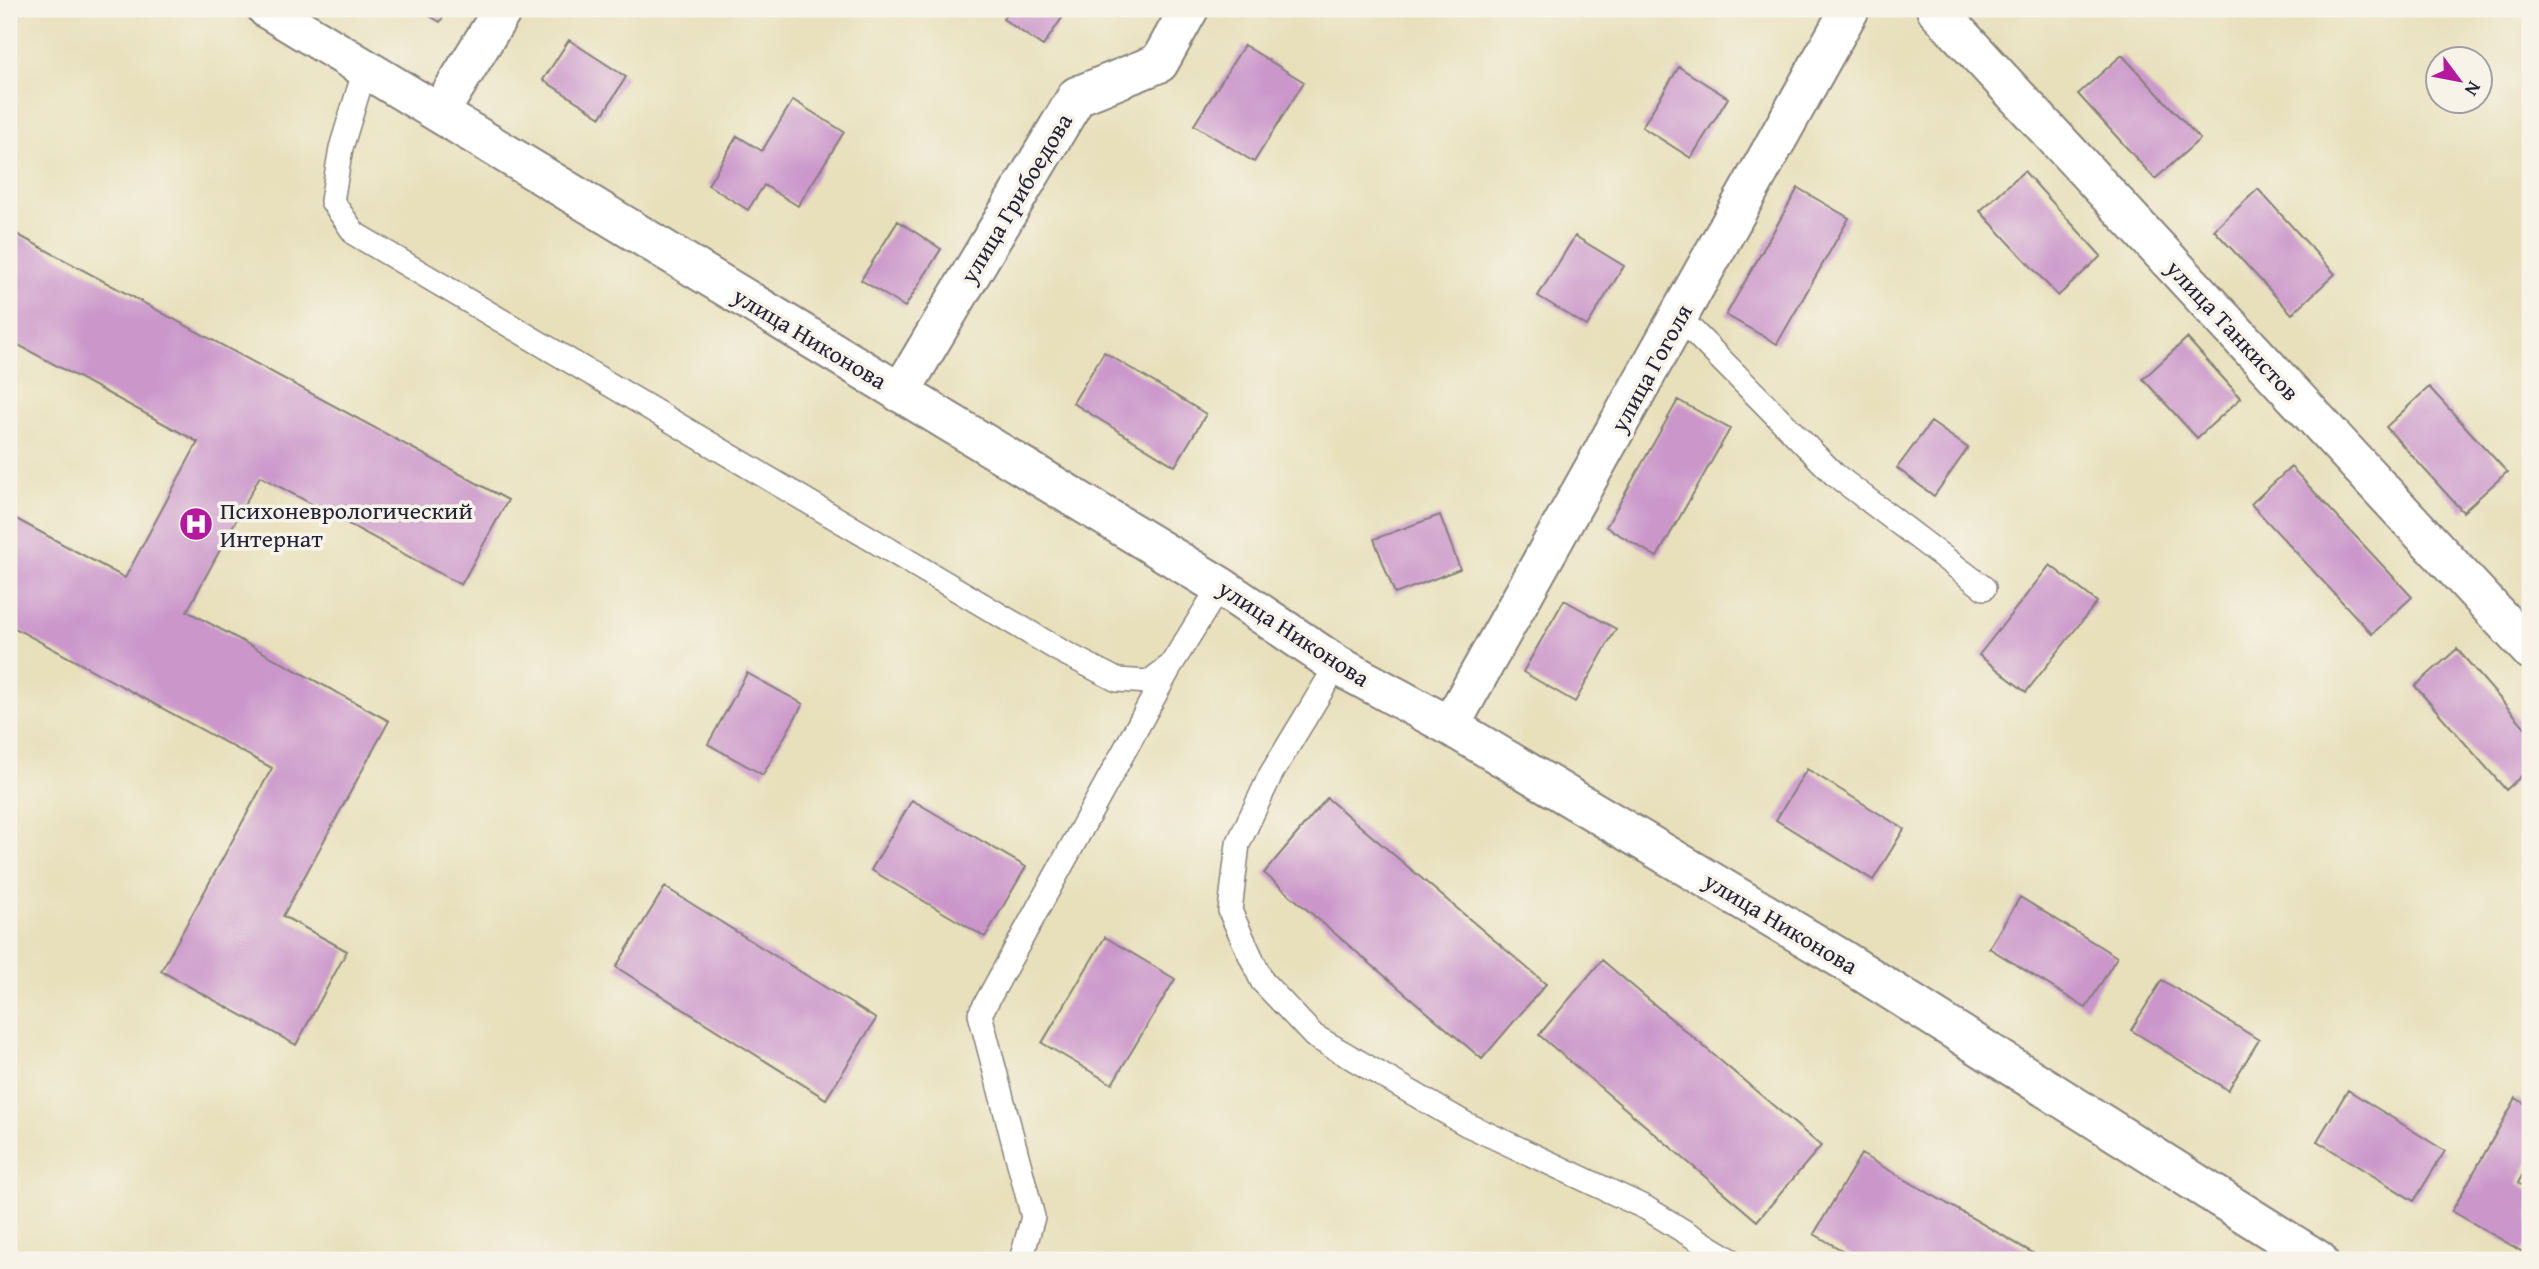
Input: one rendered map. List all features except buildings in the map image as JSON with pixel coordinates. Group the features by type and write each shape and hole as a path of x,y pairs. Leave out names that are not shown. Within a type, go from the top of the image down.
{"street":[{"name":"улица Никонова","path":"267,9 1220,586 1337,666 1450,726 1840,958 2318,1260"},
{"path":"439,114 503,9"},
{"name":"улица Грибоедова","path":"901,393 1077,96 1158,63 1189,9"},
{"name":"улица Гоголя","path":"1450,726 1850,9"},
{"name":"улица Танкистов","path":"1936,9 2530,650"}],"lane":[{"path":"365,69 341,148 332,201 355,233 1059,650 1117,680 1149,682 1171,665"},
{"path":"1679,317 1834,474 1984,589"},
{"path":"1021,1260 1032,1217 980,1014 1171,665 1220,586"},
{"path":"1337,666 1271,774 1238,844 1230,911 1262,981 1314,1036 1466,1124 1646,1208 1731,1260"}],"place":[{"name":"Психоневрологический Интернат","path":"196,524"}]}
